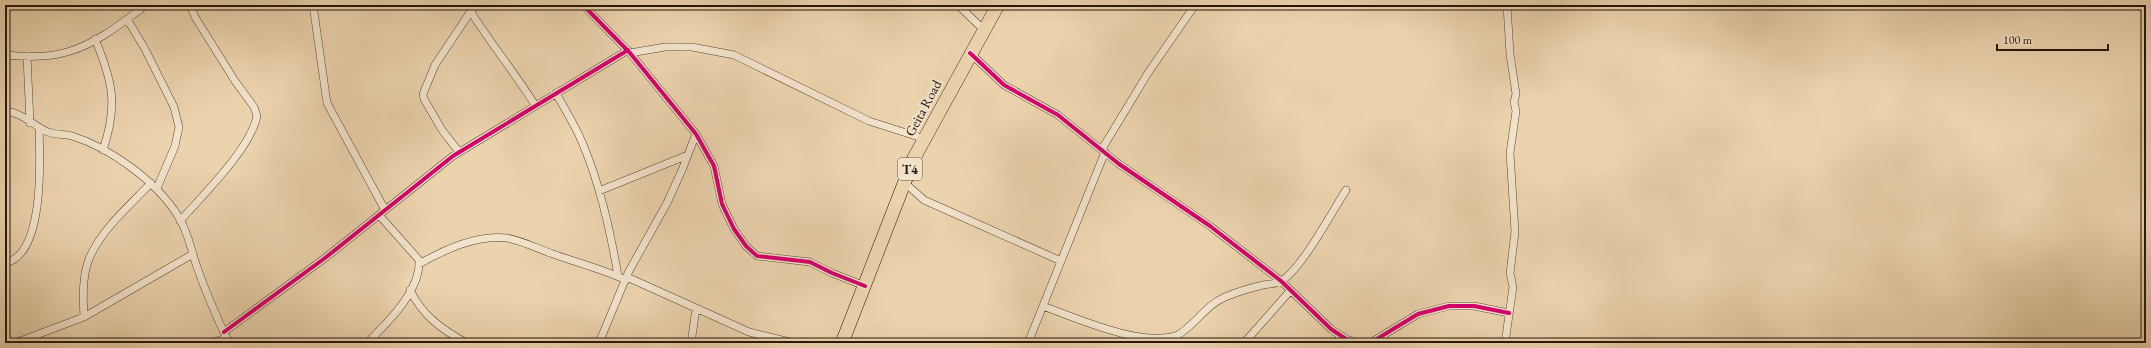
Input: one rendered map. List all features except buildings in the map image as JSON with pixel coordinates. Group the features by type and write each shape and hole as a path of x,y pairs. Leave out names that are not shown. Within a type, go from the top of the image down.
{"highway":[{"name":"Geita Road","path":"842,343 905,183 925,139 970,53 998,5"}],"street":[{"path":"5,56 27,56 67,52 96,39 146,5"},
{"path":"180,221 224,171 247,140 257,116 254,107 235,81 190,5"},
{"path":"313,5 327,103 385,210"},
{"path":"458,152 442,130 424,99 423,94 434,65 476,5"},
{"path":"583,5 629,51 696,134 714,166 722,204 734,229 746,246 757,256 810,262 832,273 865,286"},
{"path":"958,5 984,30"},
{"path":"1028,343 1104,150 1148,74 1195,5"},
{"path":"1505,343 1513,287 1510,273 1515,232 1510,153 1516,111 1514,102 1516,94 1510,54 1507,5"},
{"path":"471,12 486,36 514,71 535,105"},
{"path":"84,317 83,296 89,260 98,244 154,186 175,146 179,127 174,107 145,49 127,19"},
{"path":"96,39 110,79 113,98 111,122 103,150"},
{"path":"209,343 226,338 379,215 420,180 458,152 535,105 629,51 692,46 734,55 869,121 925,139"},
{"path":"970,53 1004,84 1058,115 1104,150 1119,164 1210,226 1281,281 1331,329 1342,336 1359,343 1372,342 1418,314 1449,306 1474,306 1509,313"},
{"path":"27,56 30,123"},
{"path":"556,93 578,133 599,191 612,235 618,276"},
{"path":"5,112 20,116 39,128 52,133 72,136 103,150 132,168 154,186 180,221 207,295 226,338"},
{"path":"5,264 18,257 28,243 37,212 40,157 39,128"},
{"path":"599,343 626,279 667,203 696,134"},
{"path":"599,191 688,155"},
{"path":"905,183 924,200 1061,261"},
{"path":"1043,306 1120,336 1144,342 1164,341 1178,335 1194,322 1208,307 1224,297 1281,281 1307,252 1346,190"},
{"path":"367,343 389,323 410,290 420,268 419,260 379,215"},
{"path":"419,264 435,255 474,241 489,238 507,238 604,270 749,332 794,343"},
{"path":"15,343 84,317 193,254"},
{"path":"410,290 425,313 437,325 467,343"},
{"path":"1244,343 1290,291"},
{"path":"691,343 696,309"},
{"path":"1335,343 1342,336"}],"cycle path":[{"path":"583,5 630,53 696,134 714,166 722,204 734,229 746,246 757,256 810,262 832,273 865,286"},
{"path":"224,332 325,258 453,156 628,50"},
{"path":"970,53 1004,85 1058,115 1119,164 1210,226 1281,281 1331,329 1346,339 1359,343 1372,342 1418,314 1449,306 1474,306 1509,313"}]}
